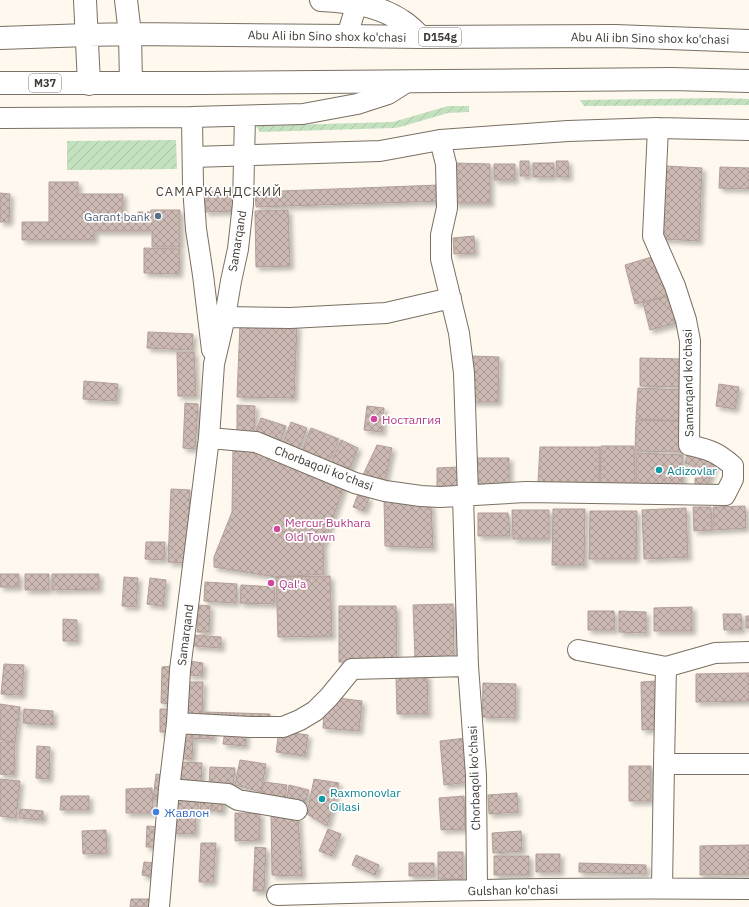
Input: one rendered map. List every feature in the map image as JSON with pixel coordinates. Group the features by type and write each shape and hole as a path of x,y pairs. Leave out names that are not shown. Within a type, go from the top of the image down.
{"main road":[{"path":"85,0 90,84"},
{"path":"126,0 130,34 131,84 672,79 749,81"},
{"path":"321,0 357,2 383,11 402,20 421,37"},
{"name":"Abu Ali ibn Sino shox ko'chasi","path":"0,38 130,34 421,37 615,36 749,41"},
{"name":"M37","path":"0,83 131,84"}],"street":[{"path":"347,36 357,2"},
{"path":"0,118 288,115 357,104 388,94 407,82"},
{"name":"Samarqand","path":"158,907 177,723 180,670 209,438 214,364 238,250 243,204 245,116"},
{"name":"Samarqand","path":"192,117 196,229 214,364"},
{"path":"193,157 380,151 440,140 568,131 658,128 749,130"},
{"name":"Samarqand ko'chasi","path":"465,495 526,492 725,495 733,479 733,466 720,454 689,445 690,341 686,320 675,286 653,236 658,128"},
{"path":"440,140 446,164 447,208 441,235 441,259 459,333 464,373 465,495"},
{"path":"225,317 290,318 386,313 450,298"},
{"name":"Chorbaqoli ko'chasi","path":"209,438 256,442 355,483 385,491 421,496 465,495 468,666 476,775 477,890"},
{"path":"578,650 666,667 715,653 749,652"},
{"path":"177,723 250,727 283,727 300,720 315,711 329,697 352,669 468,666"},
{"path":"662,888 666,667"},
{"path":"664,764 749,764"},
{"path":"169,789 196,790 228,794 238,800 297,810"},
{"name":"Gulshan ko'chasi","path":"277,895 477,890 662,888 749,889"}],"green space":[{"path":"749,99 749,105 584,106 580,100"},
{"path":"448,106 469,106 469,112 448,113 394,128 260,132 256,126 393,122"},
{"path":"176,140 177,169 67,170 67,141"}],"building":[{"path":"520,161 529,161 529,176 520,176"},
{"path":"556,161 568,161 569,177 557,177"},
{"path":"454,163 490,164 490,203 454,203"},
{"path":"533,163 554,163 554,177 533,177"},
{"path":"494,164 515,164 515,180 494,180"},
{"path":"666,166 702,168 699,241 663,239"},
{"path":"720,167 749,168 749,189 719,188"},
{"path":"49,182 78,182 78,194 123,194 123,216 138,216 138,212 151,212 151,210 180,210 180,247 152,247 152,231 94,231 94,240 22,240 22,222 49,222"},
{"path":"440,185 441,201 256,207 255,192"},
{"path":"205,192 233,192 233,211 205,212"},
{"path":"0,193 10,194 9,222 0,222"},
{"path":"288,210 290,266 256,267 255,211"},
{"path":"474,236 475,253 454,254 453,238"},
{"path":"144,248 180,249 179,274 144,273"},
{"path":"655,256 670,295 635,304 625,265"},
{"path":"669,296 676,323 650,330 643,303"},
{"path":"240,324 297,325 294,398 237,397"},
{"path":"148,332 193,334 192,350 147,348"},
{"path":"177,352 194,352 196,396 178,396"},
{"path":"471,356 499,357 498,402 471,402"},
{"path":"640,358 683,359 683,387 640,386"},
{"path":"84,381 118,384 116,401 83,399"},
{"path":"719,384 739,387 735,409 716,406"},
{"path":"638,388 684,390 682,421 636,419"},
{"path":"185,403 198,404 195,449 183,448"},
{"path":"237,405 255,406 254,433 237,433"},
{"name":"Носталгия","path":"367,406 384,408 382,432 364,430"},
{"path":"261,418 286,426 280,442 255,433"},
{"path":"636,420 682,421 681,452 635,451"},
{"path":"291,422 307,428 299,449 283,443"},
{"path":"311,428 339,439 329,462 302,451"},
{"path":"341,440 358,448 349,471 331,464"},
{"path":"377,445 392,448 385,481 362,477"},
{"path":"601,446 634,446 635,485 600,484"},
{"path":"540,447 600,447 599,484 538,482"},
{"name":"Mercur Bukhara Old Town","path":"233,448 252,448 344,486 323,546 324,574 276,577 214,567 214,557 232,512"},
{"name":"Adizovlar","path":"636,453 683,455 682,487 636,486"},
{"name":"Adizovlar","path":"688,453 715,463 705,491 695,489 695,478 702,478 702,472 694,470 695,467 685,463"},
{"path":"477,458 509,458 509,485 476,484"},
{"path":"458,467 458,488 437,488 437,468"},
{"path":"171,489 190,490 187,563 168,562"},
{"path":"358,494 369,498 364,511 353,507"},
{"path":"384,498 431,504 433,548 385,546"},
{"path":"745,506 746,528 713,530 713,507"},
{"path":"693,507 711,507 712,530 694,531"},
{"path":"686,508 688,557 644,559 642,510"},
{"path":"553,509 585,509 584,565 552,565"},
{"path":"512,510 549,510 549,539 513,539"},
{"path":"590,511 637,511 636,559 589,559"},
{"path":"478,513 508,513 510,536 478,536"},
{"path":"146,542 165,542 164,560 145,559"},
{"path":"0,574 19,574 19,587 0,587"},
{"path":"25,574 49,574 49,590 25,590"},
{"path":"52,574 99,574 99,589 52,590"},
{"path":"330,576 332,636 278,637 276,577"},
{"path":"124,577 138,578 136,607 122,606"},
{"path":"150,578 166,580 163,606 147,604"},
{"path":"205,582 237,584 236,603 204,601"},
{"path":"241,585 275,587 274,604 240,603"},
{"path":"453,604 454,657 415,658 413,605"},
{"path":"198,605 210,606 209,632 197,632"},
{"path":"339,606 396,606 397,662 339,662"},
{"path":"692,607 692,631 654,631 654,608"},
{"path":"588,611 614,611 615,630 588,630"},
{"path":"619,611 646,612 646,633 619,632"},
{"path":"723,614 741,614 742,630 724,630"},
{"path":"746,616 749,616 749,628 746,628"},
{"path":"63,619 77,620 77,641 63,641"},
{"path":"193,635 221,637 221,648 193,646"},
{"path":"189,661 203,663 202,676 188,675"},
{"path":"4,664 24,665 22,695 1,694"},
{"path":"173,666 171,704 161,703 162,667"},
{"path":"749,673 749,701 696,702 696,674"},
{"path":"427,675 428,714 397,714 396,676"},
{"path":"657,681 658,729 642,730 641,682"},
{"path":"189,682 203,682 202,720 188,719"},
{"path":"483,683 516,684 515,718 482,717"},
{"path":"338,698 362,701 359,731 323,728 324,711"},
{"path":"0,704 20,707 15,742 0,740"},
{"path":"24,709 53,711 53,725 23,723"},
{"path":"160,709 170,709 170,732 160,732"},
{"path":"204,712 270,714 270,725 204,722"},
{"path":"184,728 213,729 213,739 183,738"},
{"path":"225,731 246,732 245,746 223,744"},
{"path":"279,731 308,735 305,756 276,752"},
{"path":"467,738 470,782 444,785 440,741"},
{"path":"183,740 193,740 192,759 182,759"},
{"path":"0,742 15,742 14,775 0,774"},
{"path":"37,746 50,747 49,779 36,778"},
{"path":"240,760 266,764 261,792 235,785"},
{"path":"180,762 202,763 201,784 179,782"},
{"path":"629,766 651,766 651,801 629,801"},
{"path":"210,767 235,768 233,786 209,785"},
{"path":"156,774 165,775 163,800 153,799"},
{"path":"0,779 20,781 16,818 0,816"},
{"name":"Raxmonovlar Oilasi","path":"314,779 339,783 327,826 307,814"},
{"path":"264,782 287,785 285,798 261,795"},
{"path":"289,785 309,790 305,804 287,799"},
{"path":"152,788 153,813 126,813 126,789"},
{"path":"517,793 518,812 489,814 488,795"},
{"path":"61,796 89,796 89,810 60,810"},
{"path":"174,796 199,797 198,811 174,810"},
{"path":"464,796 465,829 441,830 439,798"},
{"path":"201,797 212,797 211,810 200,809"},
{"path":"213,798 224,800 222,812 212,810"},
{"path":"20,809 43,811 43,820 19,818"},
{"path":"173,813 196,814 195,834 172,833"},
{"path":"235,813 260,813 260,840 235,841"},
{"path":"271,813 298,816 302,876 272,875"},
{"path":"147,826 160,827 159,847 146,847"},
{"path":"328,829 341,834 332,856 319,851"},
{"path":"106,830 107,853 83,854 82,831"},
{"path":"521,831 522,851 493,853 492,833"},
{"path":"201,843 216,843 213,882 199,882"},
{"path":"749,845 749,874 700,875 700,846"},
{"path":"255,847 266,848 264,891 253,891"},
{"path":"438,852 463,852 463,879 438,879"},
{"path":"536,854 560,854 560,872 536,872"},
{"path":"356,855 379,865 375,875 352,865"},
{"path":"494,856 529,856 529,875 494,875"},
{"path":"144,862 155,863 152,877 142,875"},
{"path":"409,863 434,863 434,876 409,876"},
{"path":"579,863 646,865 646,874 579,872"},
{"path":"131,899 149,899 149,907 130,907"}],"place":[{"name":"Garant bank","path":"158,216"},
{"name":"Носталгия","path":"374,419"},
{"name":"Adizovlar","path":"659,470"},
{"name":"Mercur Bukhara Old Town","path":"277,529"},
{"name":"Qal'a","path":"271,583"},
{"name":"Raxmonovlar Oilasi","path":"322,799"},
{"name":"Жавлон","path":"156,812"}],"district":[{"name":"САМАРКАНДСКИЙ","path":"219,191"}]}
